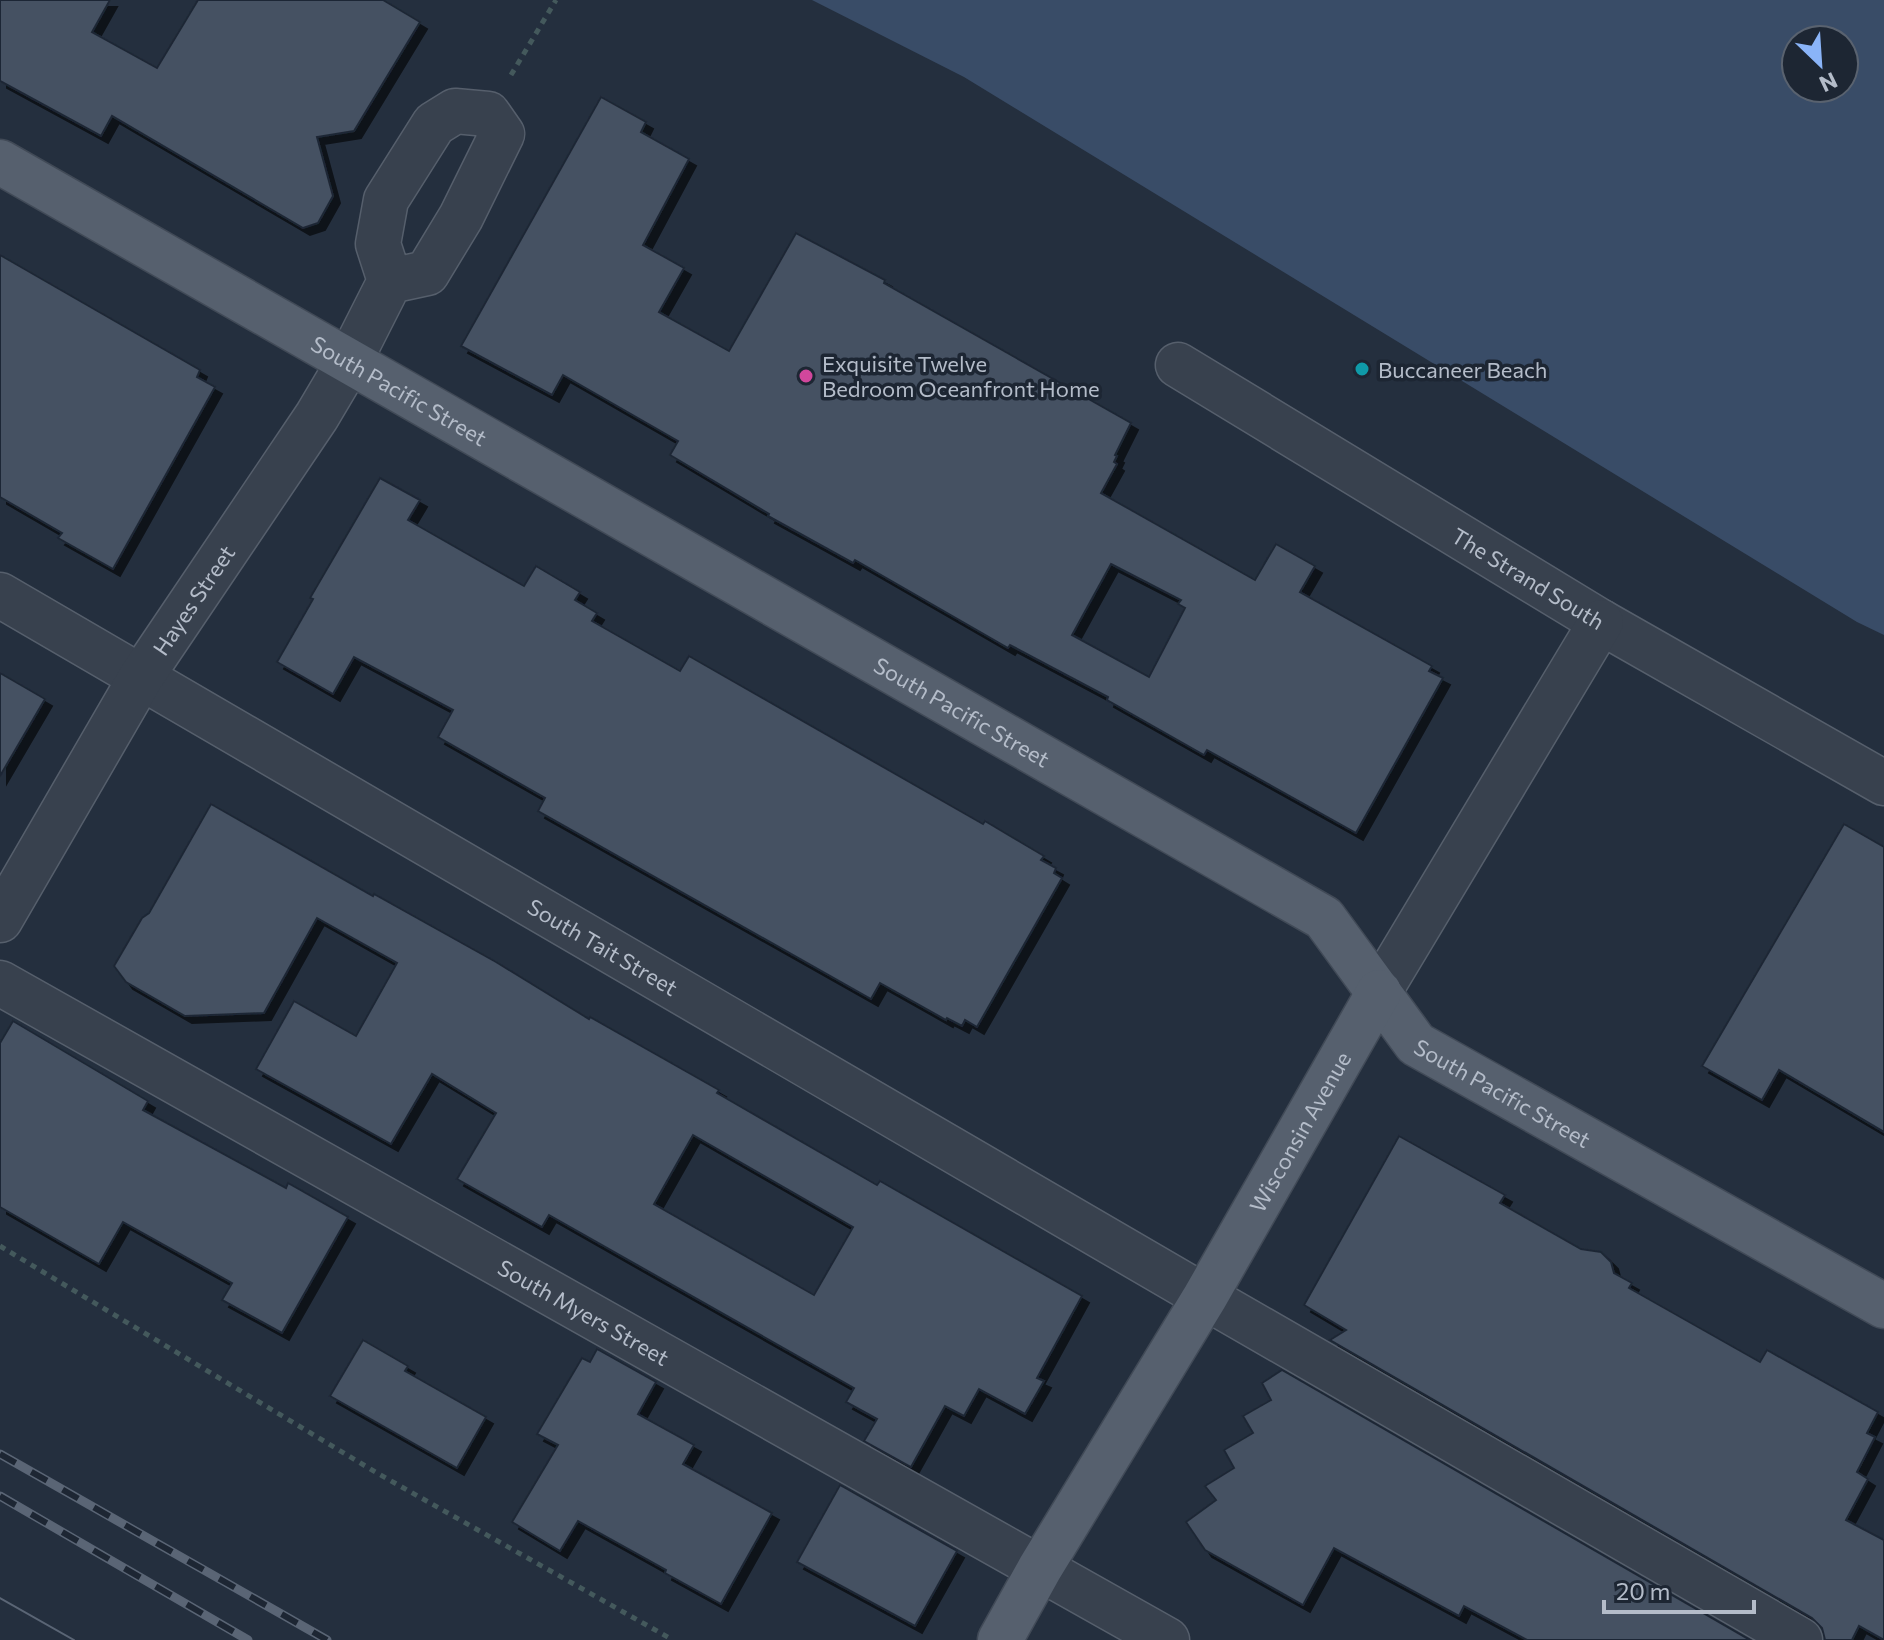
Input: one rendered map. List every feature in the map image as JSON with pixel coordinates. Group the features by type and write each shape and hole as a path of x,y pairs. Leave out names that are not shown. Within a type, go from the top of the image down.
{"main road":[{"name":"South Pacific Street","path":"0,162 1324,918 1416,1044 1884,1306"},
{"name":"Wisconsin Avenue","path":"1000,1640 1040,1568 1205,1297 1379,992"}],"street":[{"name":"Hayes Street","path":"0,920 141,677 317,416 349,362 390,281"},
{"name":"The Strand South","path":"1178,365 1601,622 1884,783"},
{"name":"South Tait Street","path":"0,595 1800,1640"},
{"name":"Wisconsin Avenue","path":"1379,992 1601,622"},
{"name":"South Myers Street","path":"0,983 1167,1640"}],"path":[{"path":"535,35 556,0"},
{"path":"0,1246 377,1473 673,1640"}],"water":[{"path":"812,0 1884,0 1884,635 1857,622 964,77"}],"building":[{"path":"0,0 110,0 92,32 157,68 198,0 383,0 420,22 354,131 317,137 333,196 318,223 303,228 112,116 101,136 0,81"},
{"path":"601,97 646,122 641,132 689,159 643,245 684,268 659,312 729,351 796,233 885,280 884,283 1131,423 1115,455 1114,462 1117,464 1101,493 1255,580 1276,544 1315,566 1300,592 1432,666 1429,671 1443,678 1356,833 1207,750 1204,755 1107,700 1108,697 1010,645 1008,648 855,560 853,563 768,516 670,455 678,441 563,375 552,395 461,346","holes":["1111,564 1181,600 1178,604 1185,608 1149,677 1072,635"]},
{"path":"0,255 200,370 197,377 215,387 113,569 58,538 62,533 0,497"},
{"path":"380,478 420,500 408,520 524,586 536,566 580,592 575,600 597,613 592,621 680,671 689,656 1044,856 1041,860 1056,868 1054,873 1062,878 977,1027 965,1020 962,1026 946,1020 880,983 871,999 538,811 545,798 438,737 453,710 354,657 333,694 277,662 313,599 310,598"},
{"path":"0,673 45,699 0,776"},
{"path":"211,804 496,962 877,1185 880,1181 1082,1296 1037,1378 1044,1381 1025,1414 979,1389 964,1416 945,1406 911,1467 864,1441 877,1419 846,1402 854,1388 549,1215 542,1227 457,1179 496,1113 432,1074 391,1144 256,1069 294,1001 356,1036 397,963 317,918 264,1013 185,1016 126,982 114,966 142,918 149,913","holes":["693,1135 853,1227 814,1295 654,1204"]},
{"path":"1844,824 1884,847 1884,1132 1779,1070 1762,1100 1702,1066"},
{"path":"13,1021 148,1101 143,1110 286,1188 288,1183 348,1217 282,1333 222,1300 232,1283 123,1222 99,1264 0,1207 0,1043"},
{"path":"1399,1136 1505,1195 1500,1203 1581,1249 1601,1252 1611,1262 1614,1273 1632,1283 1629,1288 1760,1362 1767,1350 1878,1412 1867,1433 1875,1437 1857,1472 1868,1479 1846,1520 1884,1540 1884,1640 1859,1626 1852,1640 1825,1640 1822,1628 1812,1618 1330,1340 1346,1330 1304,1305"},
{"path":"363,1340 408,1366 405,1371 486,1417 457,1468 330,1396"},
{"path":"597,1349 656,1382 638,1414 694,1445 683,1464 772,1513 721,1604 578,1521 560,1551 512,1522 558,1445 537,1434 582,1358 590,1362"},
{"path":"1282,1370 1750,1640 1527,1640 1464,1606 1459,1616 1334,1548 1303,1605 1205,1550 1186,1522 1216,1500 1205,1486 1234,1468 1224,1450 1253,1433 1243,1416 1271,1400 1262,1383"},
{"path":"840,1485 957,1551 915,1626 797,1562"}],"tram line":[{"path":"0,1598 74,1640"}],"railway":[{"path":"0,1454 327,1640"},
{"path":"0,1496 248,1640"}],"place":[{"name":"Buccaneer Beach","path":"1362,369"},
{"name":"Exquisite Twelve Bedroom Oceanfront Home","path":"806,376"}]}
